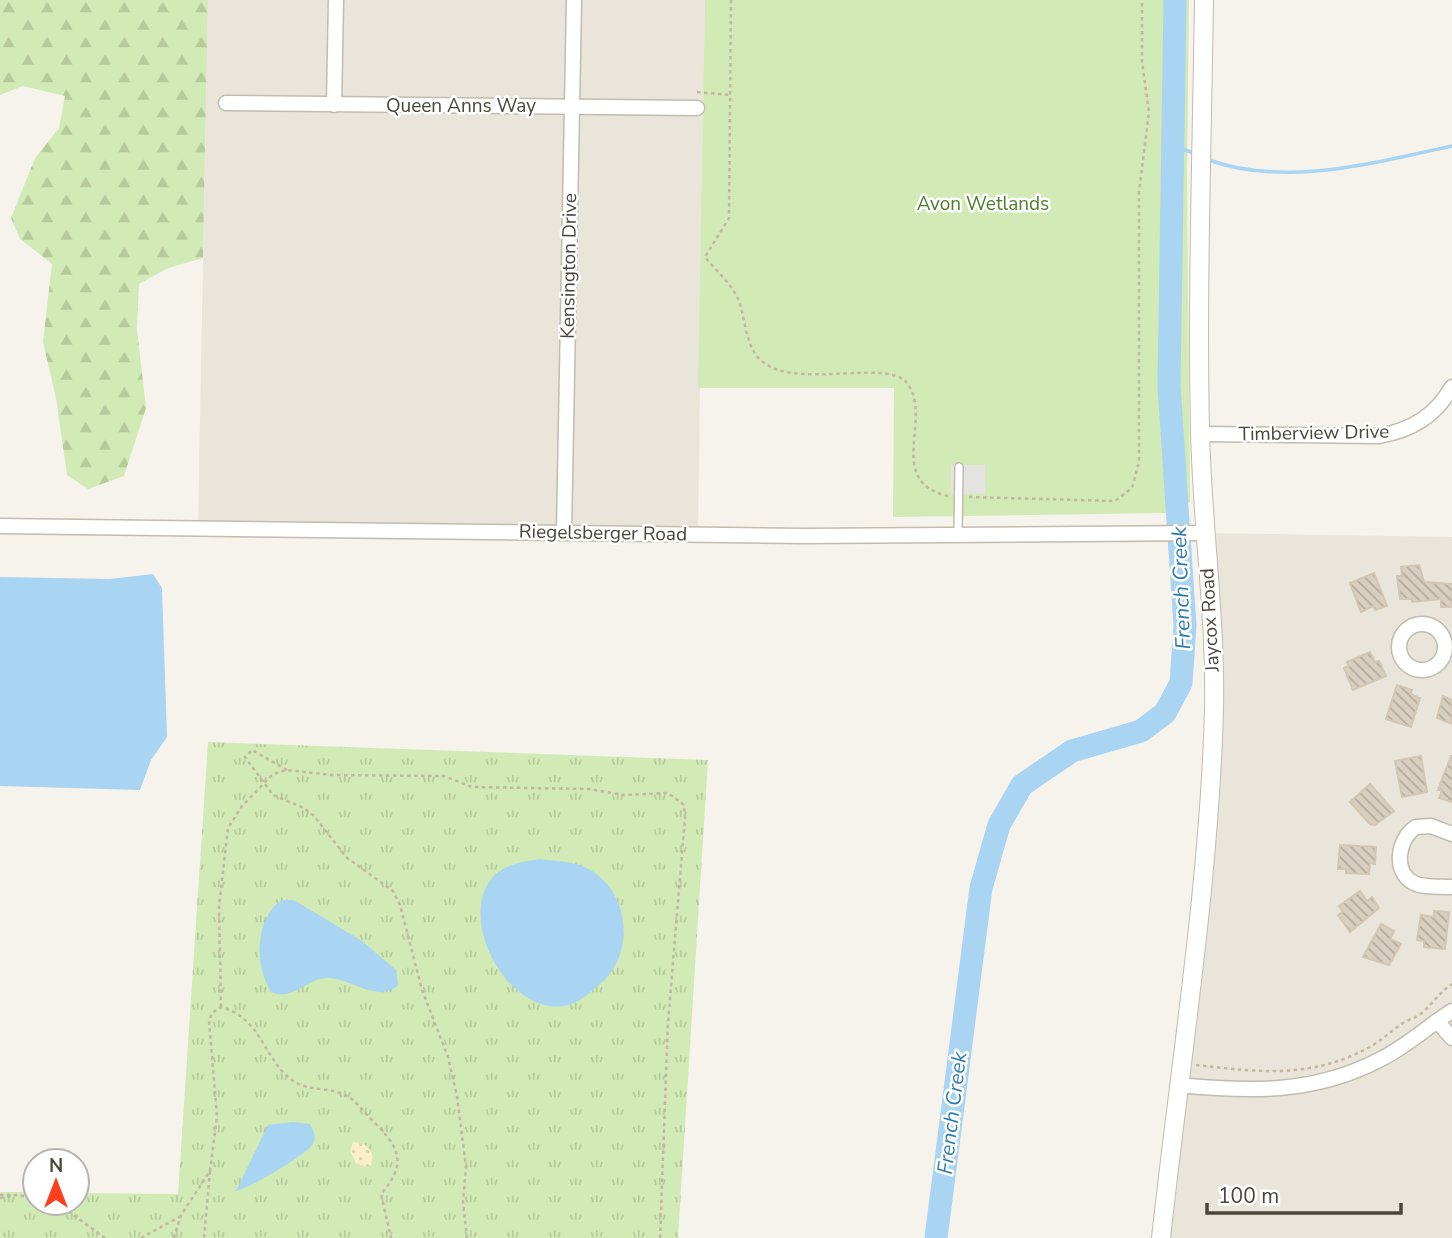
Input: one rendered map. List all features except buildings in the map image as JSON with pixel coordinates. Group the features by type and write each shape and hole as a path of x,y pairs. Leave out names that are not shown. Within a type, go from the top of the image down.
{"street":[{"path":"334,105 336,0"},
{"name":"Kensington Drive","path":"564,532 574,0"},
{"name":"Jaycox Road","path":"1161,1238 1204,853 1213,723 1213,640 1200,434 1198,307 1205,0"},
{"name":"Queen Anns Way","path":"226,103 697,108"},
{"name":"Timberview Drive","path":"1200,434 1395,433 1429,416 1452,387"},
{"name":"Riegelsberger Road","path":"0,526 564,532 1205,533"},
{"path":"1452,834 1431,826 1416,827 1404,838 1400,858 1402,871 1413,882 1452,887"},
{"path":"1178,1085 1248,1091 1318,1084 1383,1058 1452,1011"},
{"path":"1437,1021 1452,1038"}],"lane":[{"path":"958,534 959,467"}],"path":[{"path":"732,0 729,218 705,257 737,297 748,337 760,361 794,376 877,373 895,375 907,383 913,400 915,466 919,481 929,490 959,496 1115,501 1132,488 1139,461 1139,192 1149,112 1142,62 1142,0"},
{"path":"696,92 730,95"},
{"path":"287,770 260,752 247,752 245,757 273,795 304,808 314,816 346,857 383,883 400,905 422,990 448,1057 457,1096 466,1167 463,1202 467,1238"},
{"path":"221,1007 219,907 228,828 263,782 273,775 287,770 333,775 444,776 472,787 589,789 632,796 668,793 684,805 668,1023 660,1238"},
{"path":"1196,1065 1235,1072 1276,1072 1324,1065 1366,1049 1385,1038 1420,1014 1439,992 1452,984"},
{"path":"204,1238 217,1116 209,1021 212,1013 221,1007"},
{"path":"221,1007 243,1017 259,1034 285,1073 296,1083 349,1096 394,1143 398,1166 392,1181 382,1194 391,1238"},
{"path":"174,1238 181,1215 210,1171"},
{"path":"0,1197 21,1196"},
{"path":"141,1238 181,1215"},
{"path":"76,1217 105,1238"}],"shaded area":[{"path":"208,0 705,0 698,534 198,528"},
{"path":"951,465 985,465 985,494 951,494"},
{"path":"1205,533 1452,537 1452,1238 1161,1238 1212,734"}],"green space":[{"path":"0,0 208,0 203,258 168,268 139,284 137,329 146,408 124,476 88,489 67,475 56,398 43,342 52,264 20,239 11,218 35,158 59,128 65,96 23,86 0,95"},
{"name":"Avon Wetlands","path":"705,0 1189,0 1187,179 1190,502 1165,513 893,517 894,388 698,388"},
{"path":"208,742 708,760 678,1238 0,1238 0,1192 21,1192 21,1217 91,1217 91,1193 178,1194"}],"sand":[{"path":"353,1142 369,1148 371,1165 366,1167 356,1163 350,1151"}],"water":[{"path":"153,574 162,588 167,737 151,760 140,790 0,786 0,577 110,579"},
{"path":"540,859 577,864 598,875 610,888 623,920 620,955 612,971 583,998 564,1006 543,1005 524,996 507,981 494,961 485,939 481,917 483,896 497,873 514,864"},
{"path":"282,900 294,900 362,941 396,970 398,985 382,992 329,978 314,981 286,994 271,992 262,969 260,943 266,918"},
{"path":"293,1122 310,1124 314,1140 308,1150 276,1171 236,1191 268,1125"}],"waterway":[{"name":"French Creek","path":"936,1238 981,888 999,825 1022,785 1072,751 1141,731 1165,713 1181,683 1185,626 1169,386 1175,0"},
{"path":"1172,145 1196,154"},
{"path":"1206,159 1266,172 1297,172 1360,165 1452,146"}]}
